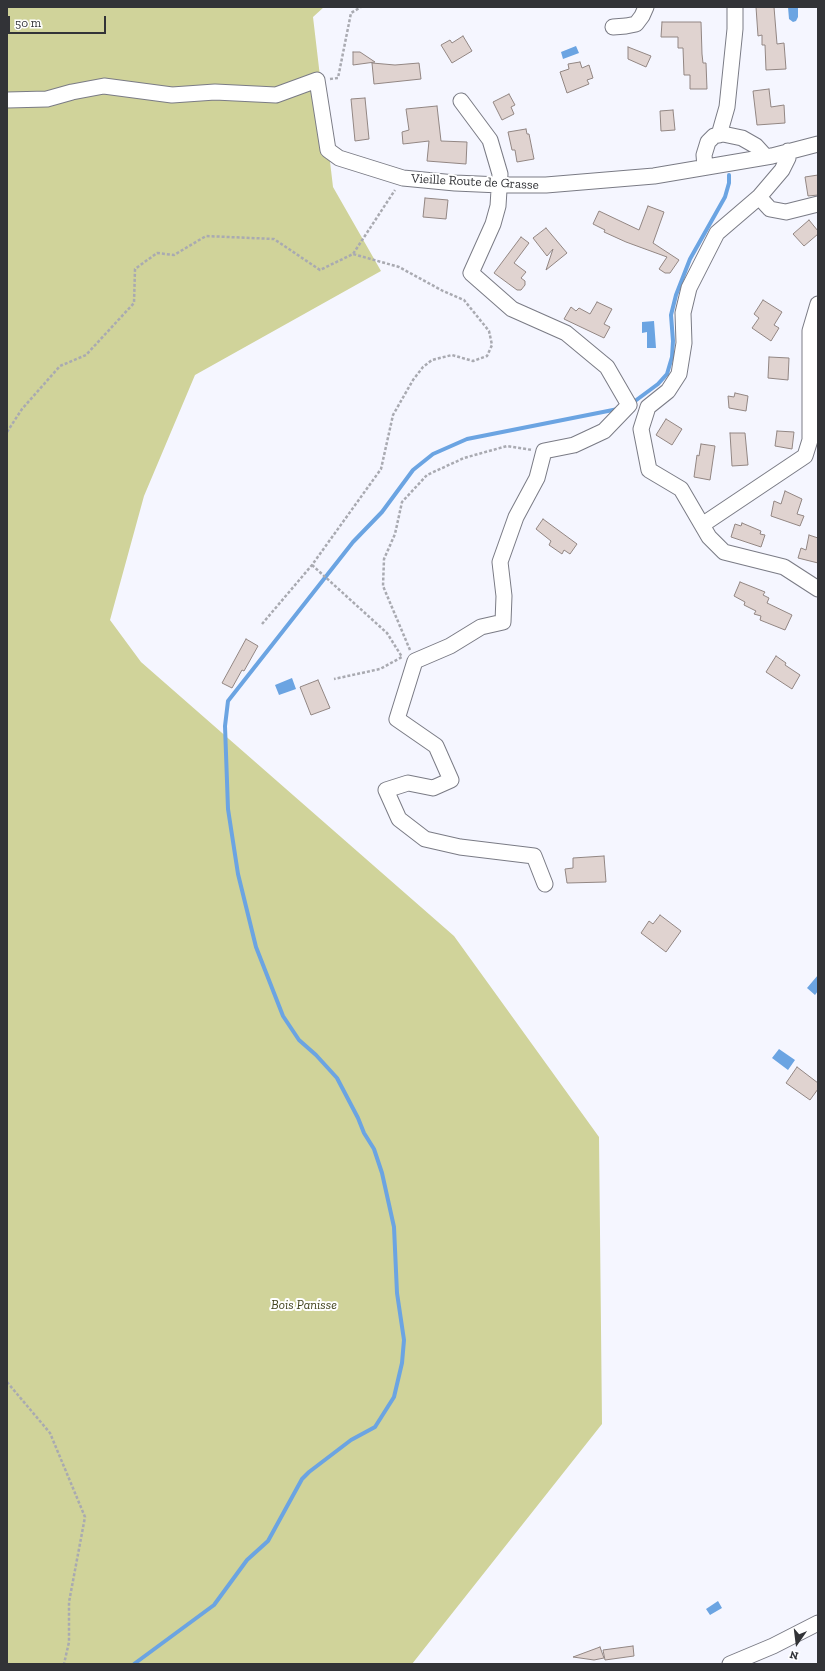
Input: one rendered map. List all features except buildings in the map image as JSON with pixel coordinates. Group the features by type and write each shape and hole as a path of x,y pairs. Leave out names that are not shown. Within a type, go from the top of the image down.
{"street":[{"path":"613,27 636,24 646,7"},
{"path":"719,135 727,107 735,29 735,7"},
{"path":"7,100 47,99 72,92 104,86 172,95 215,92 276,95 317,80"},
{"name":"Vieille Route de Grasse","path":"317,80 328,150 338,158 403,178 500,186 596,182 654,176 766,157 818,144"},
{"path":"461,101 490,140 500,174 498,206 493,224 471,273 512,309 566,333 606,367 629,405 604,431 574,445 544,451 537,478 516,517 500,562 504,596 503,622 481,627 450,646 415,661 397,718 436,746 451,780 433,788 408,783 386,790 399,819 425,839 460,847 534,856 546,884"},
{"path":"727,107 737,137"},
{"path":"705,167 704,155 708,142 714,136 723,134 737,137 756,146 766,157"},
{"path":"788,151 788,158 782,170 758,197 718,233 689,288 683,313 684,343 679,374 668,391 648,406 642,429 649,470 681,489 709,537 724,552 784,567 818,589"},
{"path":"758,197 770,209 786,212 818,204"},
{"path":"702,525 805,456 810,440 810,330 818,304"},
{"path":"730,1664 773,1646 818,1623"}],"path":[{"path":"317,80 338,78 351,13 361,7"},
{"path":"7,432 22,409 60,366 86,355 134,303 135,269 157,253 174,255 206,236 274,239 320,270 353,254 403,178"},
{"path":"262,624 312,565 381,470 393,415 413,380 423,367 432,360 452,355 473,361 487,356 492,345 489,331 464,300 443,291 399,267 353,254"},
{"path":"415,661 383,586 384,559 395,534 402,502 427,475 464,458 507,446 544,451"},
{"path":"312,565 387,633 402,657 380,669 334,679"},
{"path":"7,1382 50,1432 85,1517 69,1602 69,1642 64,1664"}],"green space":[{"name":"Bois Panisse","path":"7,7 324,7 313,17 333,187 381,271 195,375 144,496 110,620 141,662 454,936 599,1137 602,1424 412,1664 7,1664"}],"water":[{"path":"788,7 798,7 798,17 796,21 793,22 789,19"},
{"path":"576,46 579,53 563,59 561,52"},
{"path":"654,321 656,348 647,348 647,332 642,333 642,322"},
{"path":"292,678 296,689 279,695 275,685"},
{"path":"818,975 818,991 815,995 807,988"},
{"path":"779,1049 795,1060 788,1070 772,1058"},
{"path":"718,1601 722,1608 710,1615 706,1609"}],"waterway":[{"path":"631,404 658,384 667,374 672,357 673,341 671,315 676,295 690,259 725,197 729,183 729,175"},
{"path":"134,1664 214,1605 247,1560 268,1541 302,1479 309,1472 351,1440 375,1427 394,1397 402,1363 404,1340 397,1293 394,1227 382,1173 374,1149 364,1133 358,1118 337,1078 316,1055 299,1040 283,1016 256,947 238,874 228,809 225,726 228,701 353,542 382,512 413,470 433,454 467,439 618,409"}]}
